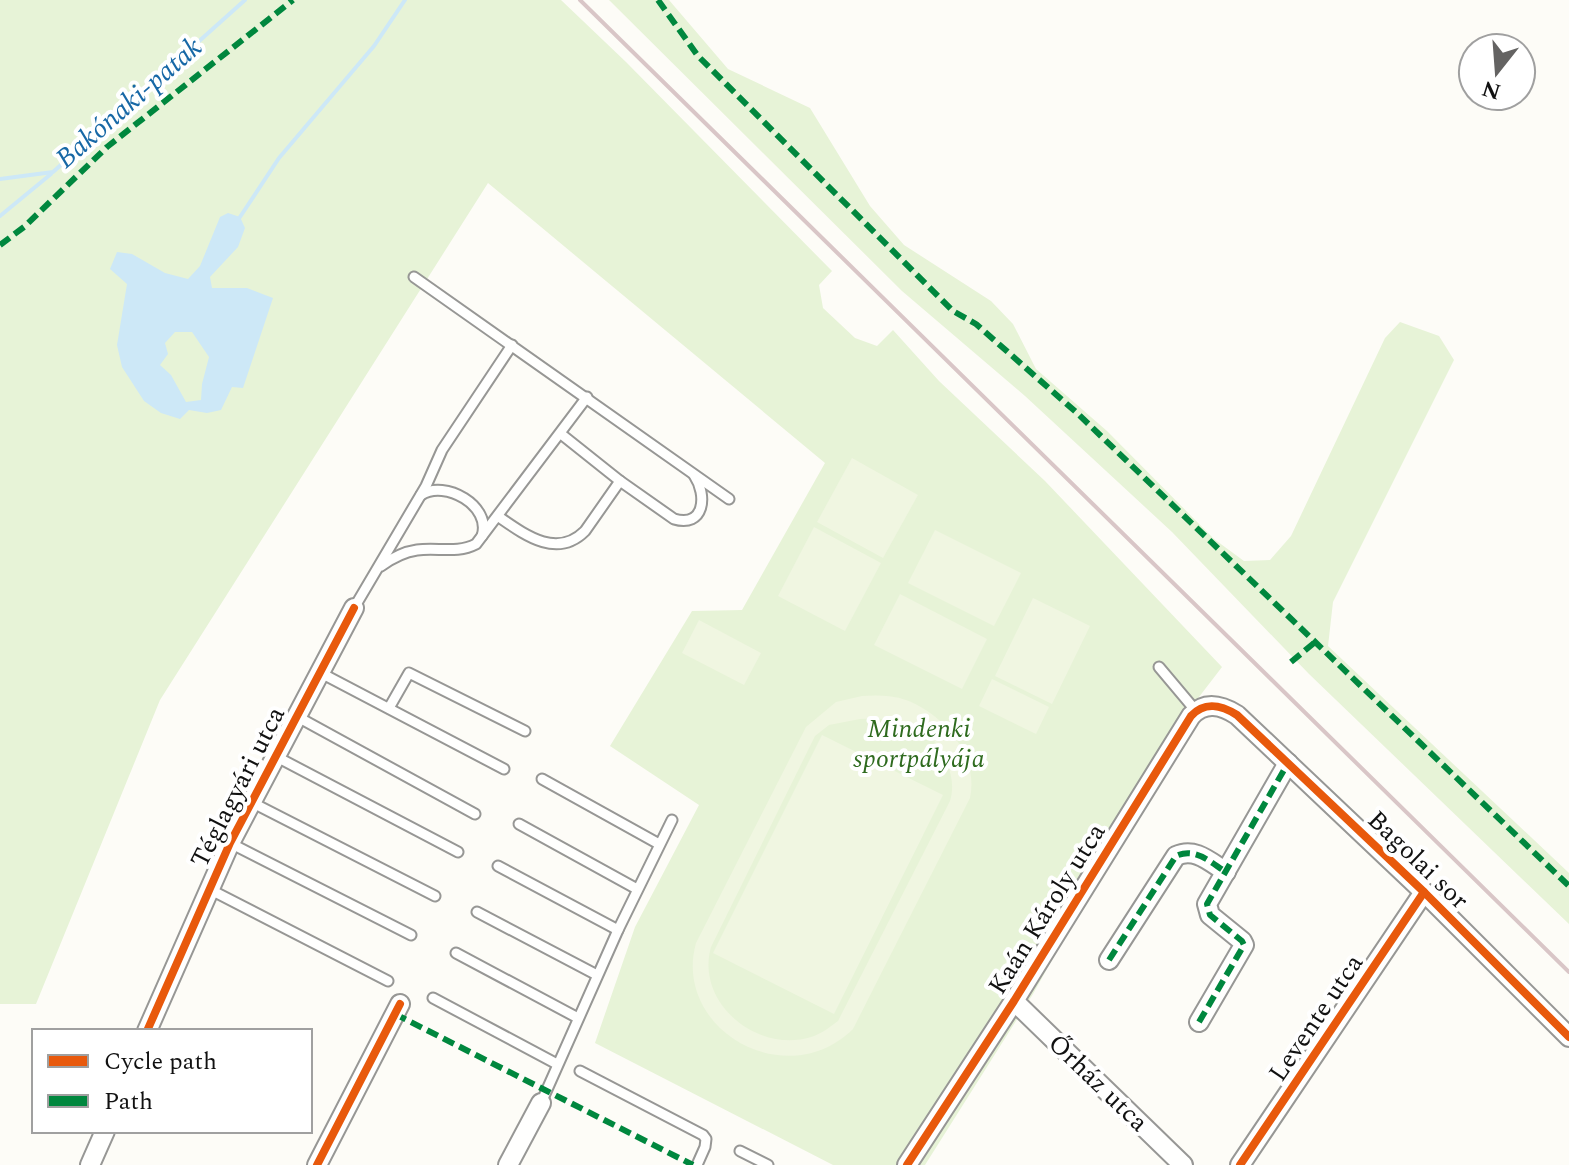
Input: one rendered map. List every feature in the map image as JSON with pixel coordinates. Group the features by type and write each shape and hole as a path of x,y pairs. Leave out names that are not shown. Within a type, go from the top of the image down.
{"street":[{"name":"Téglagyári utca","path":"148,1029 230,843 354,608"},
{"name":"Bagolai sor","path":"1196,711 1214,706 1237,715 1424,892 1569,1037"},
{"name":"Kaán Károly utca","path":"907,1165 1196,711"},
{"path":"1199,1022 1244,949 1242,941 1207,910 1207,904 1288,763"},
{"path":"1109,960 1176,856 1195,853 1226,872"},
{"name":"Levente utca","path":"1240,1165 1424,892"},
{"name":"Őrház utca","path":"1014,1001 1183,1165"},
{"path":"317,1165 400,1004"},
{"path":"508,1165 541,1103"},
{"path":"90,1165 104,1133"}],"lane":[{"path":"414,277 729,499"},
{"path":"354,608 420,496 442,450 512,345"},
{"path":"377,568 391,558 415,550 469,548 481,539 587,397"},
{"path":"561,434 620,481 680,521 696,515 704,499 703,490 692,472"},
{"path":"435,467 435,479 450,492 476,508 500,515 535,540 557,544 578,538 620,481"},
{"path":"420,496 430,489 450,492"},
{"path":"476,508 483,517 485,528 481,539"},
{"path":"1159,667 1196,711"},
{"path":"319,672 504,769"},
{"path":"389,708 409,673 525,731"},
{"path":"296,716 475,814"},
{"path":"275,756 458,852"},
{"path":"542,779 659,844"},
{"path":"251,802 435,896"},
{"path":"541,1103 597,975 672,820"},
{"path":"519,824 637,889"},
{"path":"230,843 411,935"},
{"path":"498,866 618,930"},
{"path":"209,889 388,981"},
{"path":"477,912 597,975"},
{"path":"456,953 578,1018"},
{"path":"433,998 557,1064"},
{"path":"580,1071 703,1135 705,1147 697,1165"},
{"path":"740,1151 768,1165"}],"green space":[{"name":"Mindenki sportpályája","path":"0,0 561,0 832,271 819,285 823,308 855,338 877,346 893,330 939,381 1045,481 1222,667 1199,697 1033,994 925,1165 833,1165 595,1043 635,927 699,805 610,746 692,611 742,610 825,463 488,183 160,700 36,1004 0,1004"},
{"path":"609,0 669,0 728,69 810,108 870,206 904,245 991,301 1013,324 1036,369 1107,431 1214,539 1244,561 1270,560 1291,536 1385,338 1400,322 1439,336 1454,360 1333,602 1328,646 1569,873 1569,924 1309,674 1172,532 1025,396 902,291"},
{"path":"852,458 918,495 883,558 817,522"},
{"path":"814,527 881,563 845,631 778,596"},
{"path":"935,530 1021,573 994,626 908,583"},
{"path":"900,594 987,639 962,689 874,645"},
{"path":"1033,598 1090,626 1052,704 995,676"},
{"path":"699,620 761,653 744,685 682,653"},
{"path":"992,679 1049,707 1036,734 979,706"},
{"path":"862,696 890,696 906,700 933,715 956,738 964,752 971,782 970,798 853,1029 826,1048 797,1056 768,1053 740,1043 717,1025 701,1002 693,974 696,943 806,727 836,702","holes":["860,719 901,721 913,725 932,739 950,773 950,801 838,1021 811,1037 791,1040 771,1038 752,1031 722,1005 712,987 709,968 711,947 815,736 829,725"]},
{"path":"822,735 943,795 834,1014 713,953"}],"water":[{"path":"228,213 240,217 245,228 238,247 210,277 212,288 247,288 273,298 243,388 232,387 221,410 207,413 189,410 180,419 161,413 144,401 122,367 117,345 127,284 110,269 117,252 132,254 165,273 188,279 200,266 220,217","holes":["175,332 192,332 209,357 201,400 186,402 171,375 160,365 168,354 165,343"]}],"waterway":[{"name":"Bakónaki-patak","path":"0,179 53,172 245,0"},
{"path":"240,217 279,158 374,46 405,0"},
{"path":"0,216 51,174"}],"railway":[{"path":"580,0 1569,972"}],"marked path":[{"path":"0,245 24,227 107,147 293,0"},
{"path":"658,0 698,56 953,311 976,324 1077,413 1569,886"},
{"path":"1291,662 1314,643"},
{"path":"1199,1022 1244,945 1210,915 1207,904 1288,763"},
{"path":"1109,960 1176,856 1196,854 1226,872"},
{"path":"395,1014 693,1165"}],"cycle path":[{"path":"148,1029 230,843 354,608"},
{"path":"907,1165 1014,1001 1191,716 1207,706 1219,707 1237,715 1424,892 1569,1037"},
{"path":"1240,1165 1424,892"},
{"path":"317,1165 400,1004"}]}
